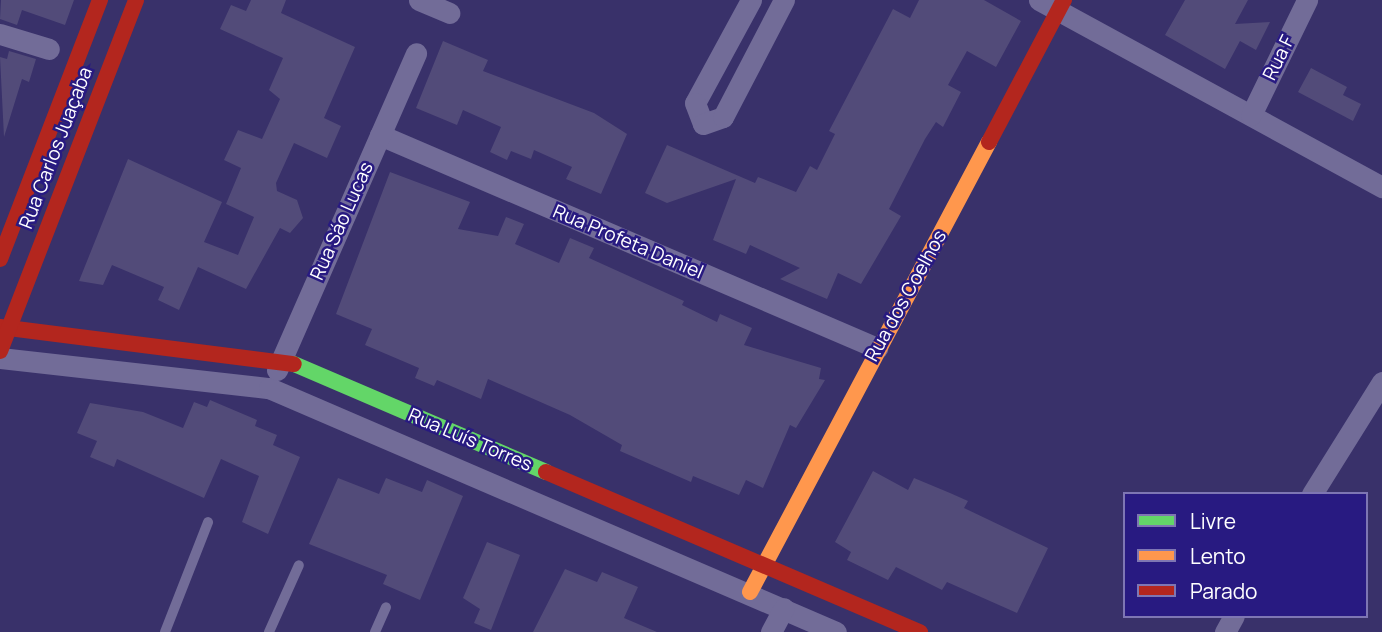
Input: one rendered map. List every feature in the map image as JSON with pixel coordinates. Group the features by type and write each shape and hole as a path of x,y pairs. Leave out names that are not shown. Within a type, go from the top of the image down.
{"street":[{"name":"Rua Carlos Juaçaba","path":"0,259 100,0"},
{"name":"Rua Carlos Juaçaba","path":"0,351 4,327 136,0"},
{"path":"419,0 449,13"},
{"path":"751,0 695,103 703,124 723,117 784,0"},
{"path":"1039,0 1061,5 1251,116 1382,187"},
{"name":"Rua F","path":"1251,116 1307,0"},
{"name":"Rua dos Coelhos","path":"750,592 761,565 1061,5"},
{"path":"0,34 49,49"},
{"name":"Rua Sáo Lucas","path":"269,388 416,53"},
{"name":"Rua Profeta Daniel","path":"380,135 877,348"},
{"name":"Rua Luís Torres","path":"4,327 282,359 920,632"},
{"name":"Rua Luís Torres","path":"0,358 269,388 750,592 836,632"},
{"path":"1313,492 1382,382"},
{"path":"771,632 784,608"}],"lane":[{"path":"165,632 208,523"},
{"path":"269,632 299,565"},
{"path":"375,632 386,607"}],"building":[{"path":"1,0 74,0 65,25 22,10 17,25 0,19"},
{"path":"251,0 286,0 281,13 355,47 324,118 341,126 327,158 294,143 276,183 277,191 297,200 303,218 290,233 280,228 246,289 198,267 179,310 158,300 164,287 112,265 103,285 79,281 128,159 222,202 204,242 238,255 254,217 226,204 241,168 224,160 238,130 262,139 280,99 269,90 283,58 220,29 231,5 246,11"},
{"path":"919,0 984,0 1021,21 996,67 967,51 948,85 961,92 943,127 936,122 925,139 889,209 901,216 861,284 838,273 827,299 780,279 800,268 750,245 746,254 713,240 736,179 667,203 645,193 667,145 755,183 758,177 796,192 810,166 817,170 835,134 829,131 893,9 910,18"},
{"path":"1185,0 1248,0 1235,24 1270,22 1256,50 1240,41 1225,69 1165,35"},
{"path":"443,41 488,60 483,71 594,113 627,134 601,194 566,179 572,167 534,150 531,159 511,151 507,160 490,152 501,127 463,110 457,125 416,108"},
{"path":"9,51 36,59 29,82 22,79 4,137 0,57 7,59"},
{"path":"1311,68 1347,87 1343,95 1361,104 1353,121 1298,92"},
{"path":"390,172 470,202 458,229 498,236 506,217 524,224 515,244 559,263 570,238 594,248 589,258 684,301 682,305 717,322 720,314 752,328 744,345 821,368 819,379 825,380 796,428 790,425 763,488 746,480 739,495 693,476 691,482 620,451 622,445 570,415 488,379 481,399 437,380 434,386 415,378 419,368 365,345 372,329 336,314"},
{"path":"210,400 257,420 255,426 277,435 273,445 300,457 268,534 242,522 259,476 221,459 204,498 117,459 114,467 90,457 97,441 77,433 90,403 143,412 183,428 194,402 207,407"},
{"path":"873,471 908,490 914,478 950,493 968,501 964,508 1048,548 1017,613 947,582 942,590 896,567 888,580 847,560 851,552 835,542"},
{"path":"338,478 379,494 386,478 422,492 427,480 463,496 420,600 383,584 387,575 309,544"},
{"path":"487,542 520,555 491,630 474,623 480,609 463,598"},
{"path":"565,569 597,582 602,572 638,587 624,618 657,632 533,632"}],"traffic: fast":[{"path":"294,364 546,472"}],"traffic: slow":[{"path":"750,592 989,142"}],"traffic: jam":[{"path":"0,259 100,0"},
{"path":"0,351 136,0"},
{"path":"989,142 1064,0"},
{"path":"0,327 294,364"},
{"path":"546,472 920,632"}]}
